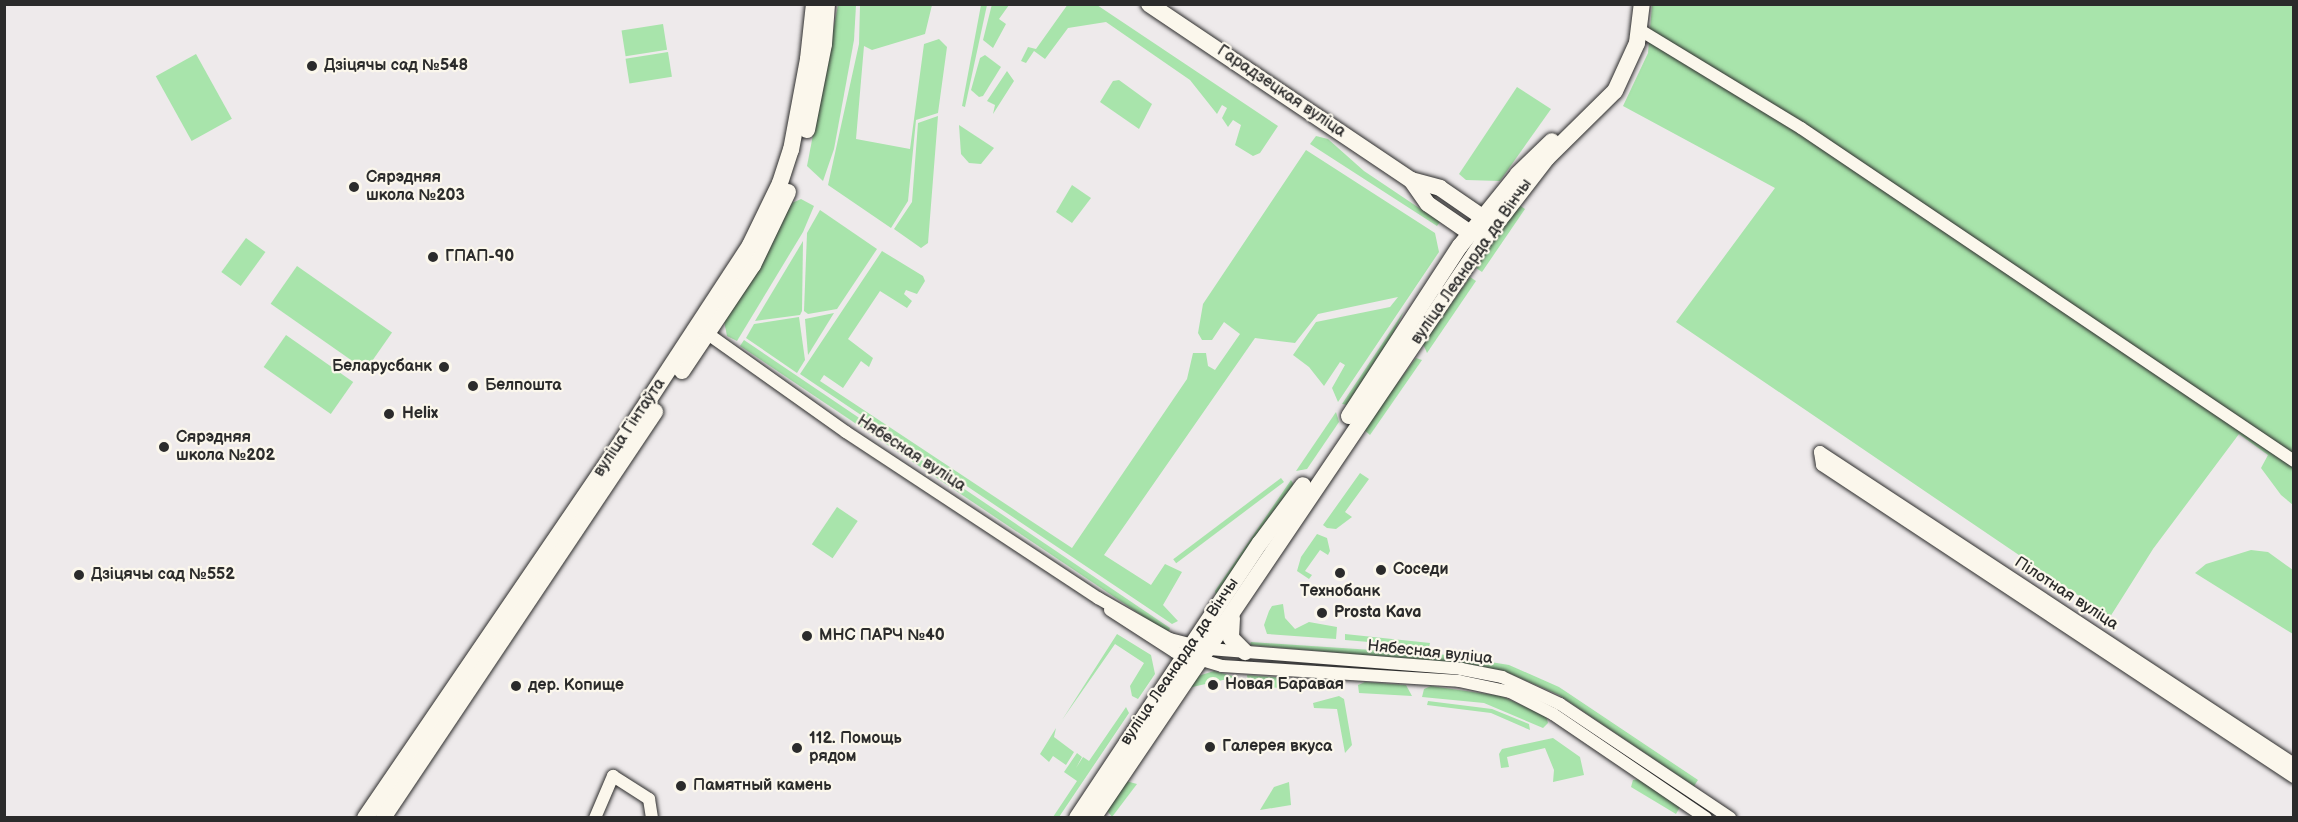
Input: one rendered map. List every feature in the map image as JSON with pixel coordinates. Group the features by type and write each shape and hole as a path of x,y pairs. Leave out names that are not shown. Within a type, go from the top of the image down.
{"main road":[{"name":"вуліца Гінтаўта","path":"384,817 703,330 750,245 784,173 800,109 814,4"},
{"name":"вуліца Гінтаўта","path":"365,818 703,330 753,265 799,164 824,44 827,4"},
{"name":"Гарадзецкая вуліца","path":"1149,4 1411,180 1440,188 1482,217"},
{"path":"1593,115 1621,81 1640,30 1642,4"},
{"name":"вуліца Леанарда да Вінчы","path":"1094,818 1196,653 1470,233 1533,156 1593,115"},
{"name":"вуліца Леанарда да Вінчы","path":"1077,818 1196,653 1233,615 1308,496 1407,358 1489,233 1547,158 1593,115"},
{"name":"Гарадзецкая вуліца","path":"1411,180 1428,204 1470,233"},
{"path":"1470,233 1489,233 1482,217"},
{"path":"1233,615 1231,637 1245,652"}],"street":[{"path":"1640,30 1801,128 2294,461"},
{"name":"Нябесная вуліца","path":"703,330 846,432 1098,598 1121,620 1196,653 1248,669 1492,674 1543,694 1710,814 1730,818"},
{"name":"Пілотная вуліца","path":"1821,459 2115,653 2294,777"},
{"name":"Нябесная вуліца","path":"1196,653 1245,652 1429,673"},
{"name":"Пілотная вуліца","path":"2115,653 2294,764"},
{"path":"595,818 614,776 649,799 652,818"}],"green space":[{"path":"992,4 1009,5 999,19 1006,24 993,48 983,40"},
{"path":"1068,4 1097,5 1278,126 1260,153 1253,156 1235,145 1241,125 1233,120 1228,127 1222,118 1227,108 1222,105 1217,114 1190,80 1106,22 1068,28 1045,59 1034,51 1026,63 1021,61 1028,47 1036,49"},
{"path":"838,5 856,5 854,40 834,149 823,181 807,166"},
{"path":"860,5 932,5 925,34 872,50 864,46 856,139 910,149 924,44 939,39 947,47 938,113 916,120 908,201 891,228 828,185 859,44"},
{"path":"981,5 987,5 965,107 962,106"},
{"path":"1652,5 2293,5 2293,505 2281,495 2261,468 2268,455 2239,434 2153,549 2110,617 1676,322 1775,188 1623,106 1648,53"},
{"path":"663,24 667,50 626,56 622,31"},
{"path":"668,52 672,77 629,83 626,59"},
{"path":"196,54 232,119 192,141 156,76"},
{"path":"985,55 1001,67 983,96 979,97 971,90 980,58"},
{"path":"1007,71 1014,81 993,114 995,105 987,101"},
{"path":"1119,80 1152,104 1139,129 1100,102 1113,81"},
{"path":"1517,87 1551,109 1500,181 1466,180 1459,174"},
{"path":"938,116 928,243 921,248 894,229 912,202 918,123"},
{"path":"959,125 994,148 981,164 969,163 961,154"},
{"path":"1316,136 1328,139 1364,171 1440,222 1437,226 1310,144"},
{"path":"1306,150 1435,233 1439,252 1338,402 1332,388 1345,365 1340,362 1324,386 1309,367 1293,355 1316,322 1390,307 1398,297 1318,314 1295,343 1255,338 1104,555 1151,585 1165,564 1182,572 1163,605 1178,621 1172,624 800,374 882,251 923,276 925,281 917,294 906,290 904,294 912,301 907,308 880,291 848,339 873,358 869,367 861,361 843,388 824,375 820,381 1072,548 1187,379 1193,353 1206,353 1208,366 1215,370 1240,334 1224,322 1212,340 1202,340 1198,333 1203,304"},
{"path":"1072,185 1091,198 1072,223 1056,212"},
{"path":"801,199 814,206 803,232 737,341 727,336 724,321 792,203"},
{"path":"1516,203 1525,209 1482,272 1476,268"},
{"path":"820,210 877,249 837,309 808,314 804,311 807,233"},
{"path":"246,238 265,252 241,286 221,272"},
{"path":"803,241 802,311 800,315 755,321"},
{"path":"297,266 392,333 366,370 271,304"},
{"path":"1470,277 1476,281 1427,353 1423,344"},
{"path":"1404,311 1385,351 1348,405 1342,404"},
{"path":"834,313 808,355 805,319"},
{"path":"799,317 805,360 797,373 746,338 754,324"},
{"path":"286,335 353,382 331,414 264,367"},
{"path":"744,340 1170,628 1168,633 740,346"},
{"path":"1416,358 1422,360 1370,435 1363,429"},
{"path":"1336,412 1339,422 1307,469 1296,471"},
{"path":"1360,473 1369,479 1345,512 1352,517 1336,529 1327,528 1323,525"},
{"path":"1281,478 1284,482 1176,563 1173,559"},
{"path":"1291,480 1294,485 1216,595 1215,591"},
{"path":"837,507 858,521 833,558 812,544"},
{"path":"1317,534 1327,538 1330,551 1328,555 1320,550 1305,571 1312,575 1309,579 1297,571 1301,557"},
{"path":"2251,550 2268,552 2293,570 2293,634 2195,573 2206,564"},
{"path":"1283,604 1285,618 1295,629 1309,622 1337,627 1336,639 1267,634 1264,625 1269,611 1272,606"},
{"path":"1117,634 1151,655 1155,674 1138,699 1132,696 1130,686 1144,663 1115,644 1062,720"},
{"path":"1345,634 1430,643 1429,647 1345,640"},
{"path":"1251,642 1448,655 1509,665 1559,687 1698,780 1694,786 1559,695 1504,671 1467,664 1250,645"},
{"path":"1214,671 1236,677 1188,688 1198,676"},
{"path":"1247,675 1284,678 1290,688 1248,687"},
{"path":"1365,682 1406,685 1412,696 1359,693 1358,685"},
{"path":"1431,686 1501,696 1546,716 1548,723 1543,728 1484,703 1422,697 1424,689"},
{"path":"1339,696 1344,699 1352,745 1345,753 1337,709 1314,708 1313,703"},
{"path":"1428,701 1492,709 1529,724 1530,730 1491,713 1427,705"},
{"path":"1126,707 1129,713 1059,817 1053,817 1077,781 1064,772 1077,753 1082,757 1076,768 1083,757 1089,761"},
{"path":"1056,728 1054,737 1074,752 1066,765 1053,756 1049,762 1040,754"},
{"path":"1553,738 1580,757 1584,775 1553,782 1554,770 1545,748 1507,757 1509,767 1501,768 1499,754 1502,749"},
{"path":"1640,779 1680,807 1676,814 1631,787 1633,780"},
{"path":"1126,781 1137,784 1112,817 1106,809"},
{"path":"1289,782 1291,805 1260,810 1274,787"}],"place":[{"name":"Дзіцячы сад №548","path":"312,66"},
{"name":"Сярэдняя школа №203","path":"354,187"},
{"name":"ГПАП-90","path":"433,257"},
{"name":"Беларусбанк","path":"444,367"},
{"name":"Белпошта","path":"473,386"},
{"name":"Helix","path":"389,414"},
{"name":"Сярэдняя школа №202","path":"164,447"},
{"name":"Соседи","path":"1381,570"},
{"name":"Технобанк","path":"1340,573"},
{"name":"Дзіцячы сад №552","path":"79,575"},
{"name":"Prosta Kava","path":"1322,613"},
{"name":"МНС ПАРЧ №40","path":"807,636"},
{"name":"Новая Баравая","path":"1213,685"},
{"name":"дер. Копище","path":"516,686"},
{"name":"Галерея вкуса","path":"1210,747"},
{"name":"112. Помощь рядом","path":"797,748"},
{"name":"Памятный камень","path":"681,786"}]}
